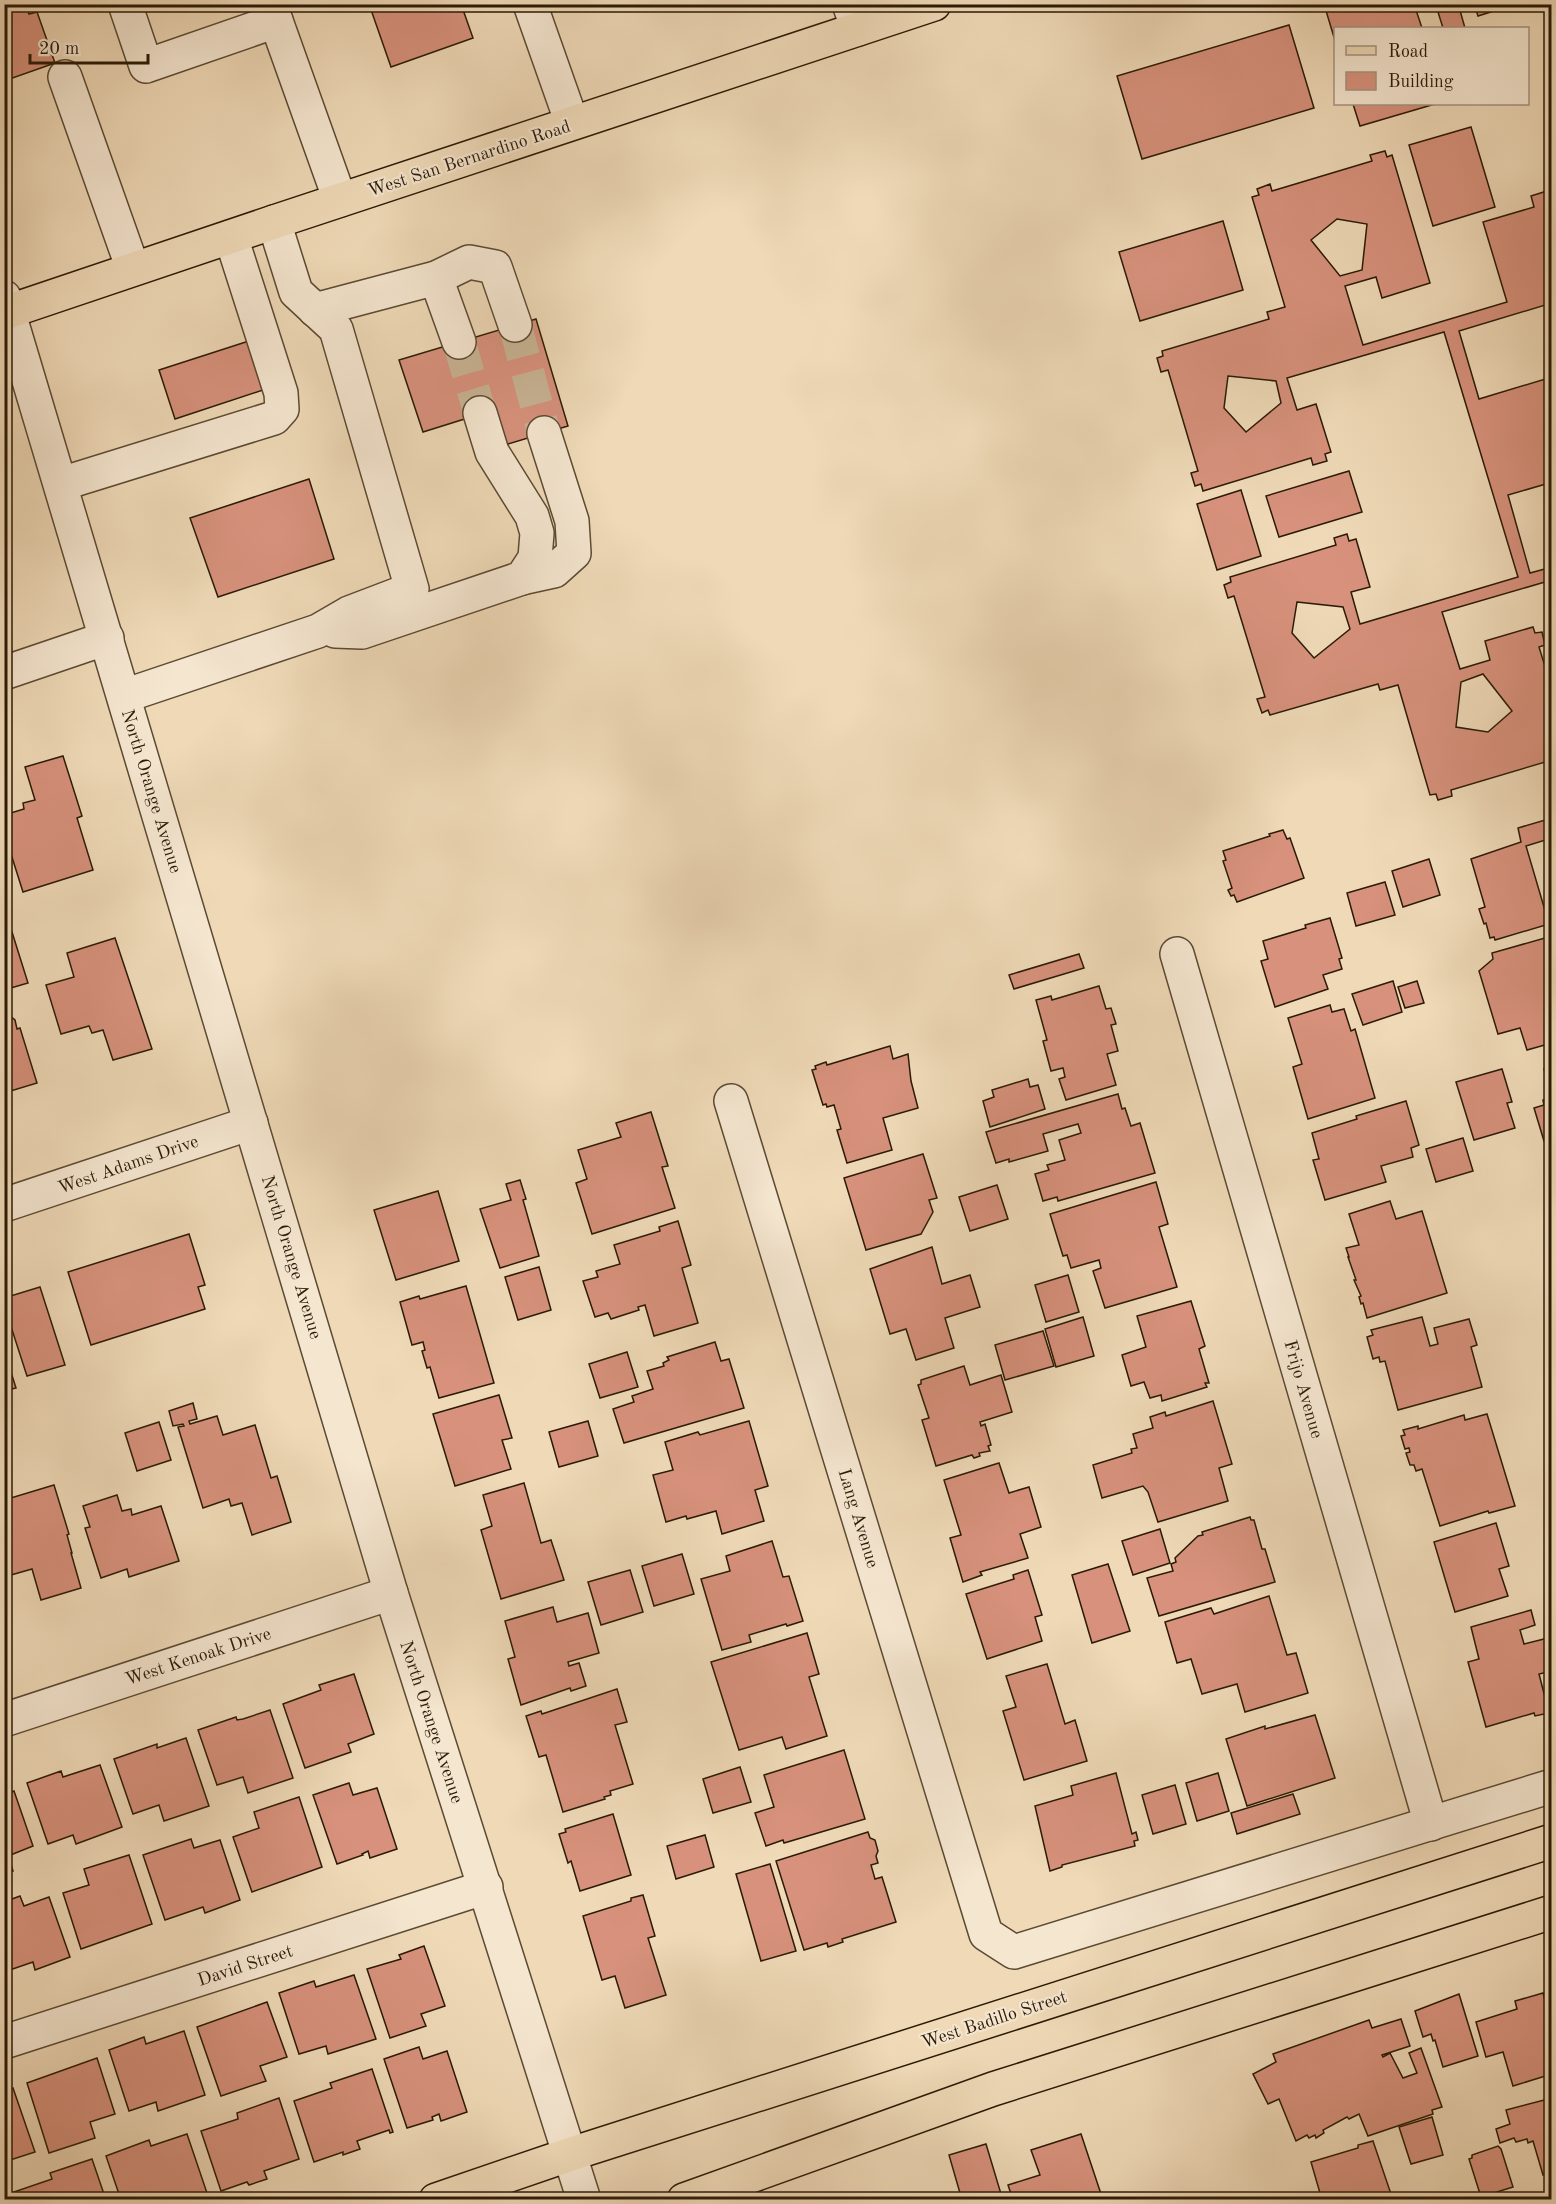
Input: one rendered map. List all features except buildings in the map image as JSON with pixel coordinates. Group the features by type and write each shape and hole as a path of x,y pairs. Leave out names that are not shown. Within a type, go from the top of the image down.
{"main road":[{"name":"West San Bernardino Road","path":"6,307 133,269 572,123 854,17 934,4"},
{"name":"West Badillo Street","path":"436,2199 1551,1841"},
{"path":"684,2199 993,2089 1551,1912"}],"street":[{"path":"125,4 146,66 273,13 340,200"},
{"path":"530,4 572,123"},
{"path":"65,77 133,269"},
{"path":"124,696 318,631 349,613 412,589 336,330 296,292 274,222"},
{"path":"61,484 274,418 282,409 281,393 231,237"},
{"path":"315,310 435,278 469,262 495,267 515,325"},
{"path":"435,278 459,342"},
{"name":"North Orange Avenue","path":"6,307 61,484 391,1593 585,2199"},
{"path":"480,414 492,452 532,516 537,533 535,558 522,578"},
{"path":"318,631 362,632 522,578 554,572 574,553 572,521 544,433"},
{"path":"4,674 106,638"},
{"name":"Frijo Avenue","path":"1177,954 1431,1824"},
{"name":"Lang Avenue","path":"731,1101 986,1934 1014,1952 1431,1824"},
{"name":"West Adams Drive","path":"4,1205 251,1123"},
{"name":"West Kenoak Drive","path":"4,1720 391,1593"},
{"path":"1431,1824 1551,1786"},
{"name":"David Street","path":"4,2042 486,1887"}],"tunnel":[{"path":"515,325 544,433"},
{"path":"459,342 480,413"}]}
